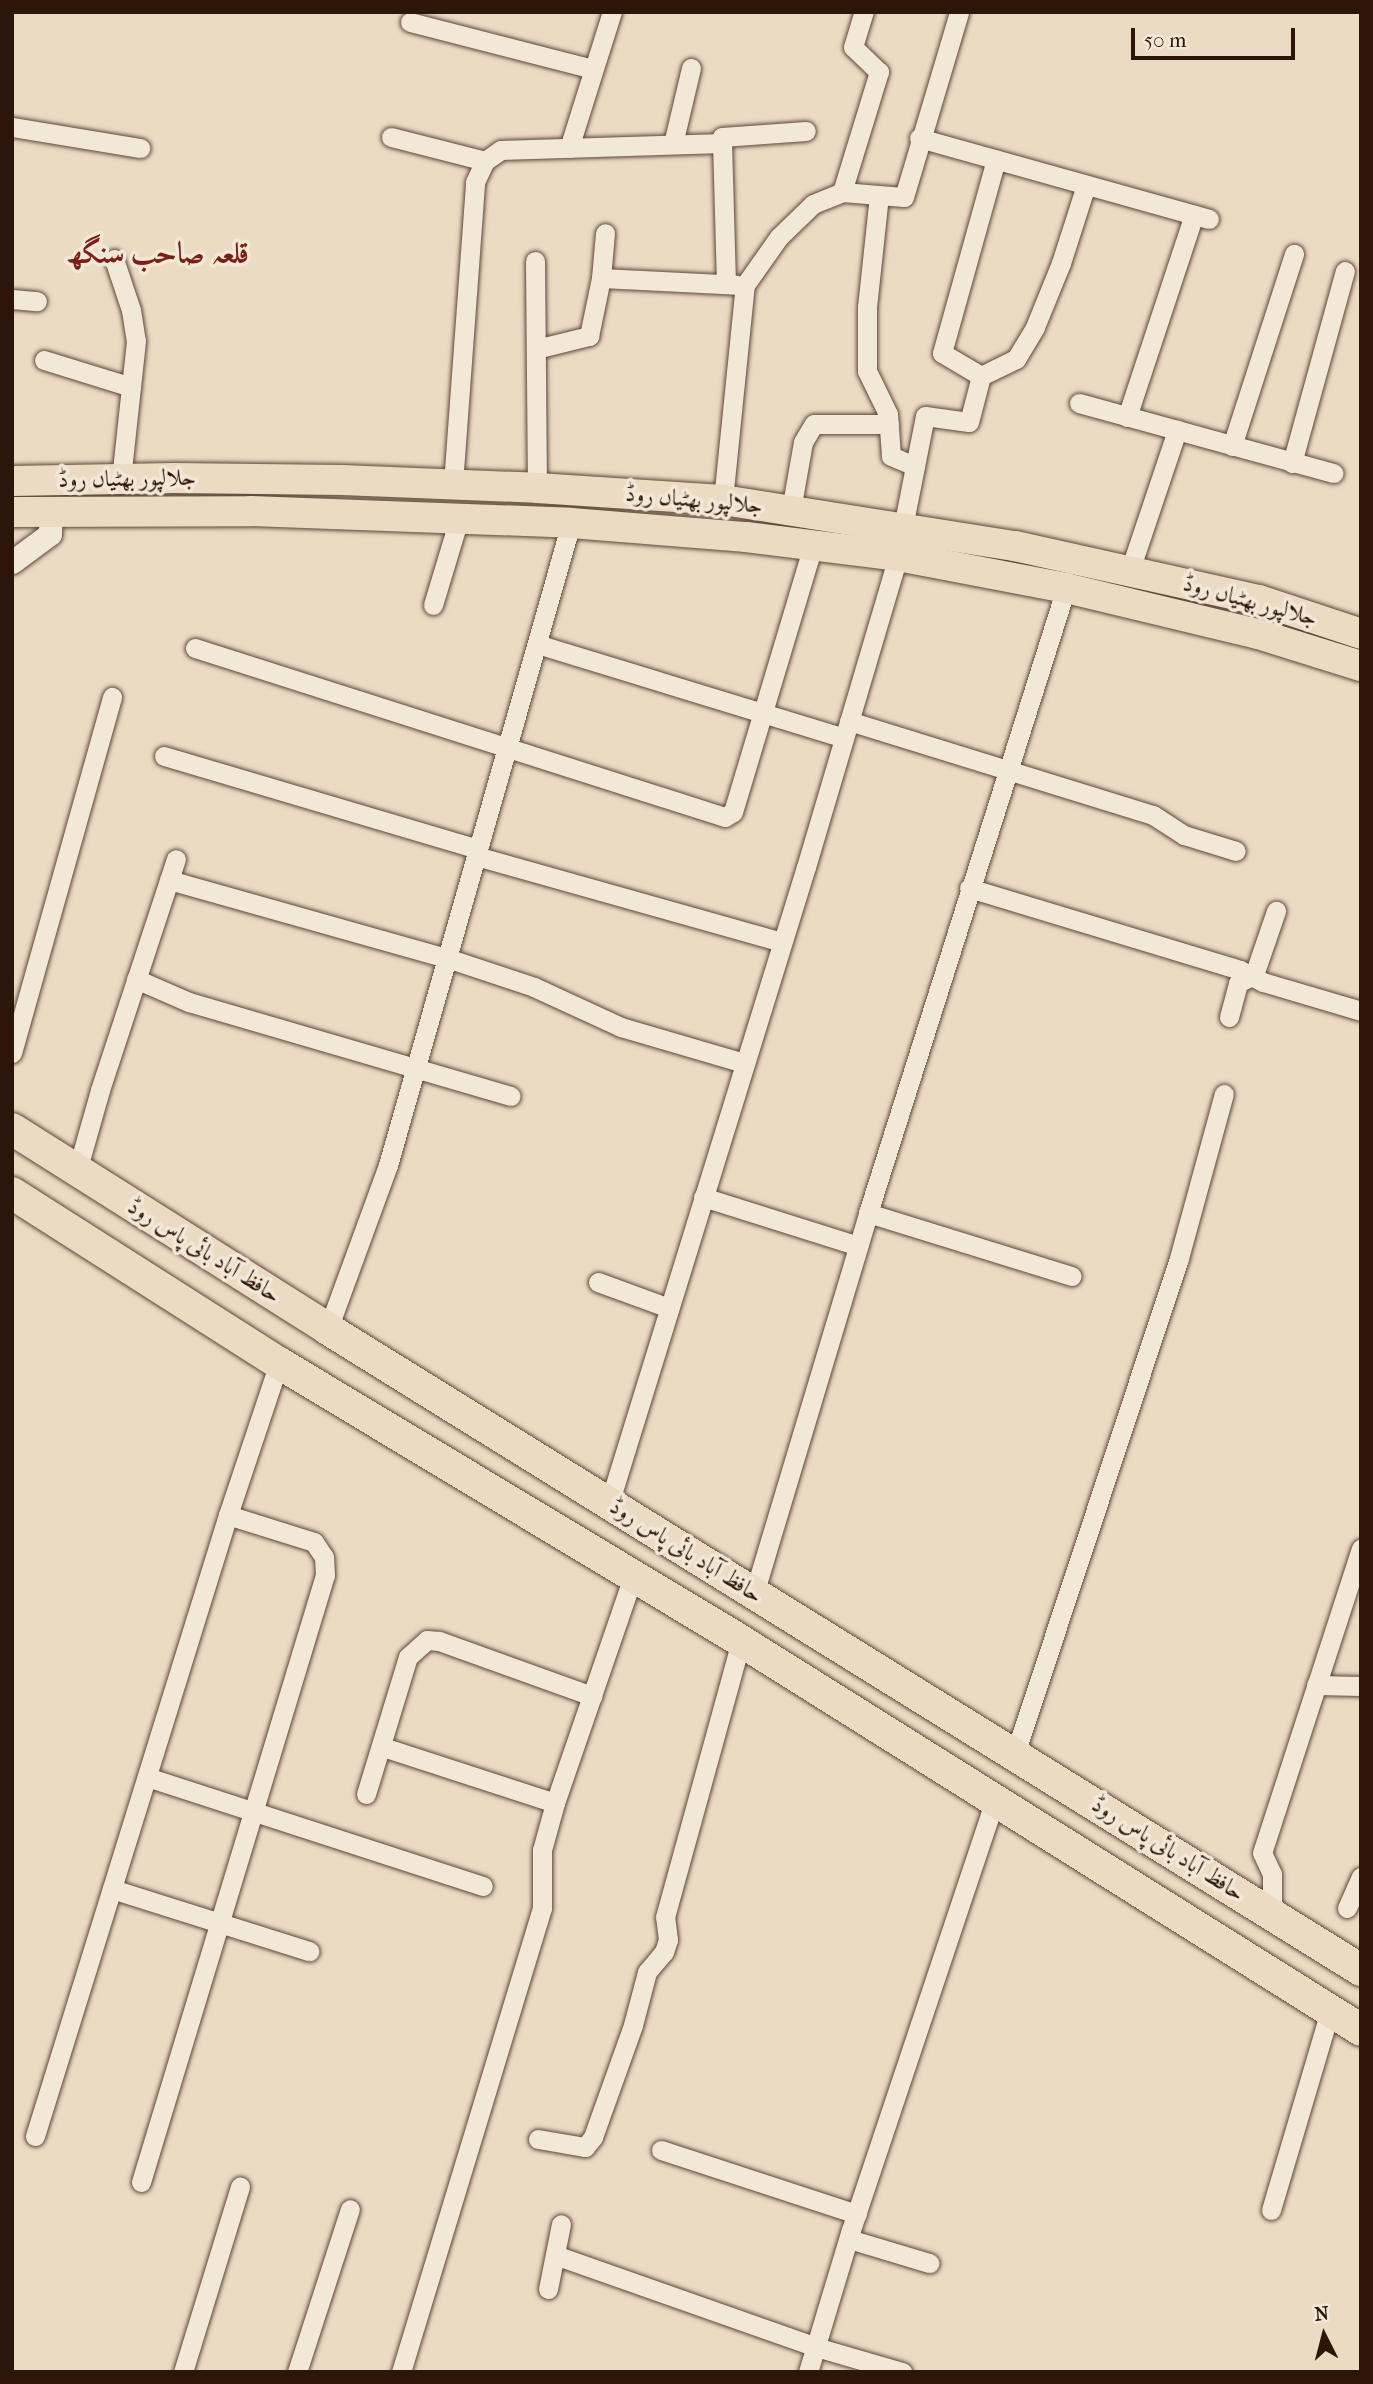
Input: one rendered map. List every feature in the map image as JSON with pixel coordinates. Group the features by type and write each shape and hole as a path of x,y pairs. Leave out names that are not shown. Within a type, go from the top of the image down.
{"highway":[{"name":"حافظ آباد بائی پاس روڈ","path":"12,1129 328,1329 1361,1970"},
{"name":"حافظ آباد بائی پاس روڈ","path":"12,1193 279,1363 741,1642 1361,2030"}],"main road":[{"name":"جلالپور بھٹیاں روڈ","path":"12,481 121,478 453,484 723,500 903,527 1130,570 1259,600 1361,634"},
{"name":"جلالپور بھٹیاں روڈ","path":"12,512 251,511 571,523 813,545 898,556 1066,588 1258,634 1361,666"}],"street":[{"path":"569,148 611,12"},
{"path":"842,192 879,72 853,47 864,12"},
{"path":"601,278 736,285 813,204 842,192 904,197 919,138 959,12"},
{"path":"410,22 593,69"},
{"path":"673,144 691,68"},
{"path":"12,127 140,148"},
{"path":"723,500 736,285 722,136 806,131"},
{"path":"391,136 485,161"},
{"path":"919,138 1202,217 1127,417"},
{"path":"453,484 475,181 485,161 501,150 722,144"},
{"path":"981,376 942,353 996,159"},
{"path":"903,527 925,416 969,422 981,376 1016,359 1035,327 1061,263 1086,185"},
{"path":"879,195 867,307 867,371 888,414 891,456 915,466"},
{"path":"536,349 589,336 601,278 605,233"},
{"path":"1232,446 1294,254"},
{"path":"114,259 131,310 136,341 121,478"},
{"path":"535,261 537,488"},
{"path":"1292,463 1345,271"},
{"path":"12,299 37,301"},
{"path":"44,360 131,387"},
{"path":"1079,403 1292,463 1334,472"},
{"path":"791,510 803,442 814,424 889,424"},
{"path":"1130,570 1177,430"},
{"path":"12,562 50,534 51,511"},
{"path":"433,605 459,519"},
{"path":"328,1329 388,1165 571,523"},
{"path":"195,648 725,817 733,812 813,545"},
{"path":"609,1504 898,556"},
{"path":"754,1594 868,1213 1006,769 1066,588"},
{"path":"537,643 762,713 846,729 1006,769 1153,815 1184,835 1236,851"},
{"path":"12,1053 112,697"},
{"path":"163,756 477,853 782,942"},
{"path":"77,1171 176,859"},
{"path":"169,880 447,958 534,987 621,1027 744,1063"},
{"path":"969,888 1254,975 1263,982 1361,1011"},
{"path":"1228,1017 1238,983 1254,975 1276,911"},
{"path":"136,979 189,1002 416,1066 511,1096"},
{"path":"1015,1754 1179,1258 1224,1094"},
{"path":"703,1197 858,1246"},
{"path":"868,1213 1072,1276"},
{"path":"598,1282 669,1308"},
{"path":"35,2136 228,1515 279,1363"},
{"path":"141,2182 325,1575 324,1557 314,1542 228,1515"},
{"path":"1272,1914 1272,1874 1262,1853 1316,1685 1355,1586 1361,1549"},
{"path":"401,2372 542,1909 542,1850 555,1803 633,1576"},
{"path":"366,1794 383,1747 408,1657 427,1640 439,1641 592,1696"},
{"path":"538,2139 585,2147 593,2137 633,2025 648,1972 664,1952 668,1940 665,1917 741,1642"},
{"path":"1316,1685 1361,1686"},
{"path":"383,1747 555,1803"},
{"path":"147,1777 483,1886"},
{"path":"808,2372 857,2214 995,1800"},
{"path":"1347,1908 1361,1877"},
{"path":"112,1889 309,1951"},
{"path":"1271,2210 1330,2011"},
{"path":"661,2150 857,2214"},
{"path":"183,2372 240,2188"},
{"path":"297,2372 350,2208"},
{"path":"548,2289 561,2224"},
{"path":"849,2239 929,2263"},
{"path":"555,2255 816,2347 902,2372"}],"district":[{"name":"قلعہ صاحب سنگھ","path":"158,254"}]}
